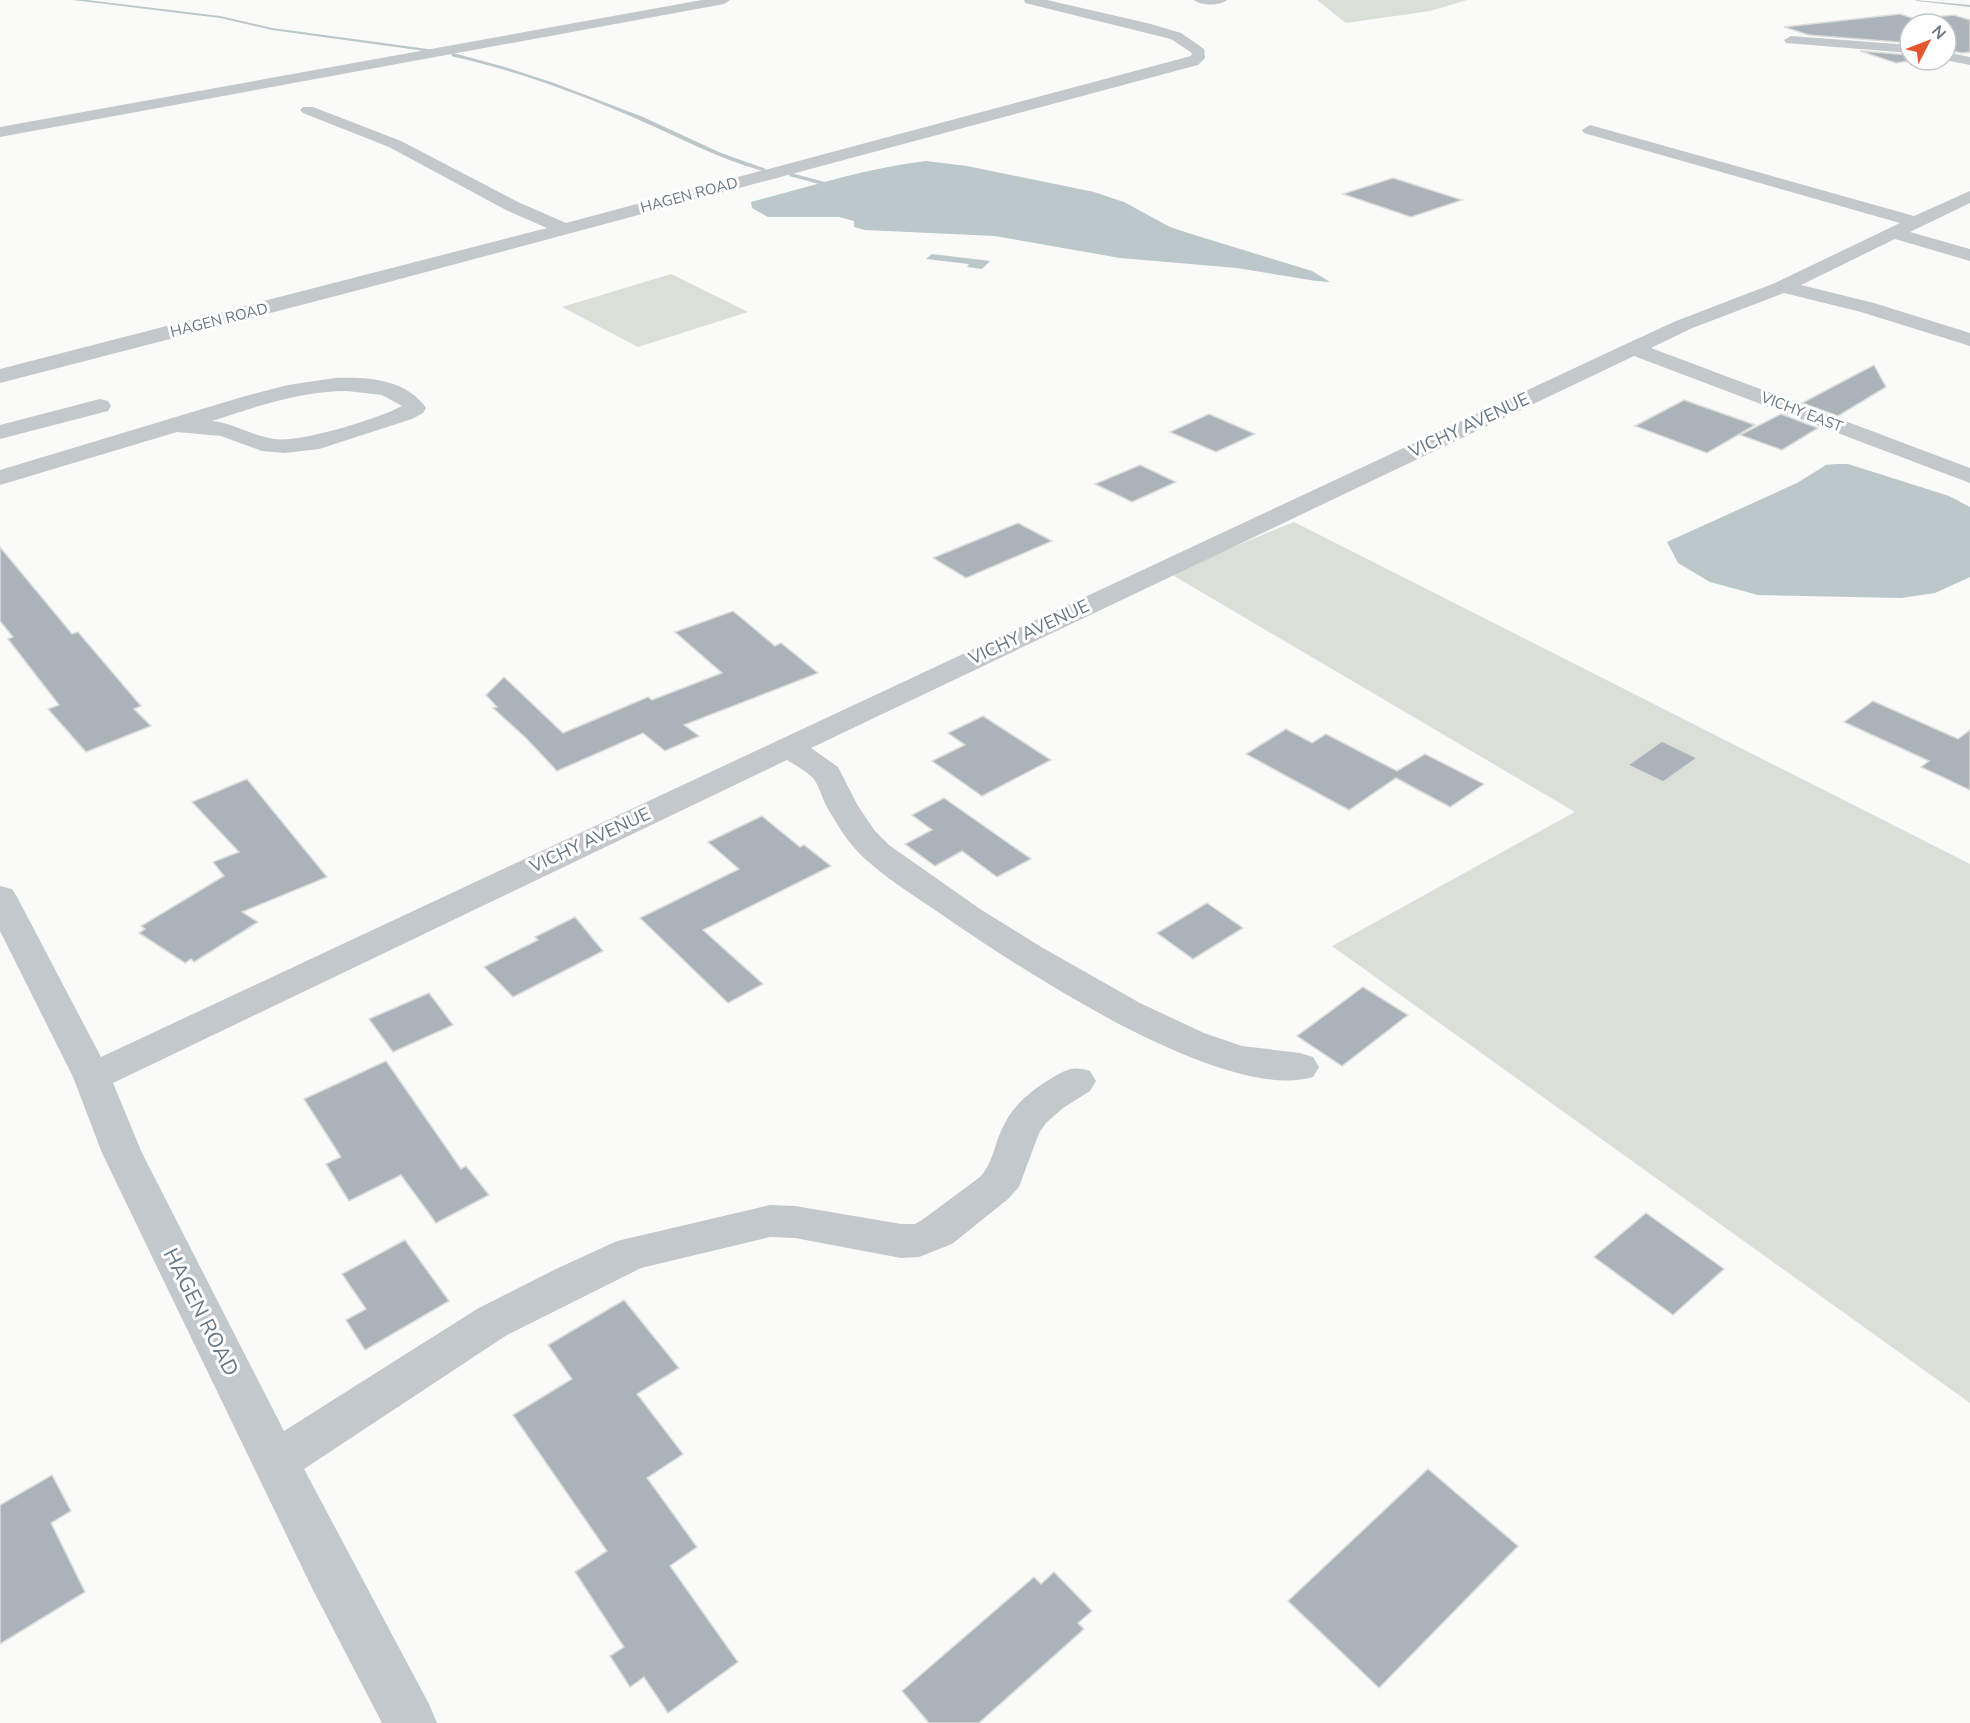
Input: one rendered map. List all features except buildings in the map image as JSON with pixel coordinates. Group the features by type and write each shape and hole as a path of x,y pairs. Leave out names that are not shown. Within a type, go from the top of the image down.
{"street":[{"path":"0,132 724,0"},
{"name":"HAGEN ROAD","path":"0,376 1193,63 1198,58 1199,52 1176,36 1030,0"},
{"path":"1200,0 1221,0"},
{"path":"1791,40 1898,48"},
{"path":"308,111 395,144 512,206 564,229"},
{"path":"1590,130 1914,223 1970,255"},
{"name":"VICHY AVENUE","path":"92,1077 1633,348 1683,325 1782,286 1970,196"},
{"path":"1914,223 1961,222"},
{"path":"1782,286 1867,307 1970,340"},
{"name":"VICHY EAST","path":"1633,348 1970,476"},
{"path":"0,478 174,426 300,389 328,384 381,388 407,399 415,408 404,414 310,444 285,446 270,446 224,429 174,426"},
{"path":"0,432 100,406"},
{"path":"788,746 827,774 842,806 862,838 877,852 1014,948 1081,988 1174,1036 1259,1064 1299,1067"},
{"name":"HAGEN ROAD","path":"0,897 92,1077 122,1154 331,1573 410,1723"},
{"path":"276,1462 492,1322 632,1252 770,1221 795,1222 901,1240 919,1240 937,1232 1005,1176 1020,1129 1032,1113 1049,1098 1077,1081"}],"shaded area":[{"path":"1317,0 1467,0 1430,11 1346,23"},
{"path":"926,161 967,166 1094,192 1124,202 1170,227 1312,271 1330,282 1237,268 1120,258 995,236 865,230 854,227 854,221 839,217 768,217 752,208 751,202 816,184 882,168"},
{"path":"932,254 990,261 982,269 967,267 969,264 926,259"},
{"path":"671,274 748,312 638,347 562,307"},
{"path":"1848,464 1949,496 1970,507 1970,577 1935,593 1901,598 1758,595 1710,582 1678,563 1667,542 1797,483 1826,465"},
{"path":"1294,522 1970,864 1970,1403 1332,946 1575,812 1169,573"}],"waterway":[{"path":"75,0 220,17 272,29 432,50"},
{"path":"1917,0 1970,6"},
{"path":"453,55 536,79 633,115 719,155 763,169"},
{"path":"791,175 823,183"}]}
